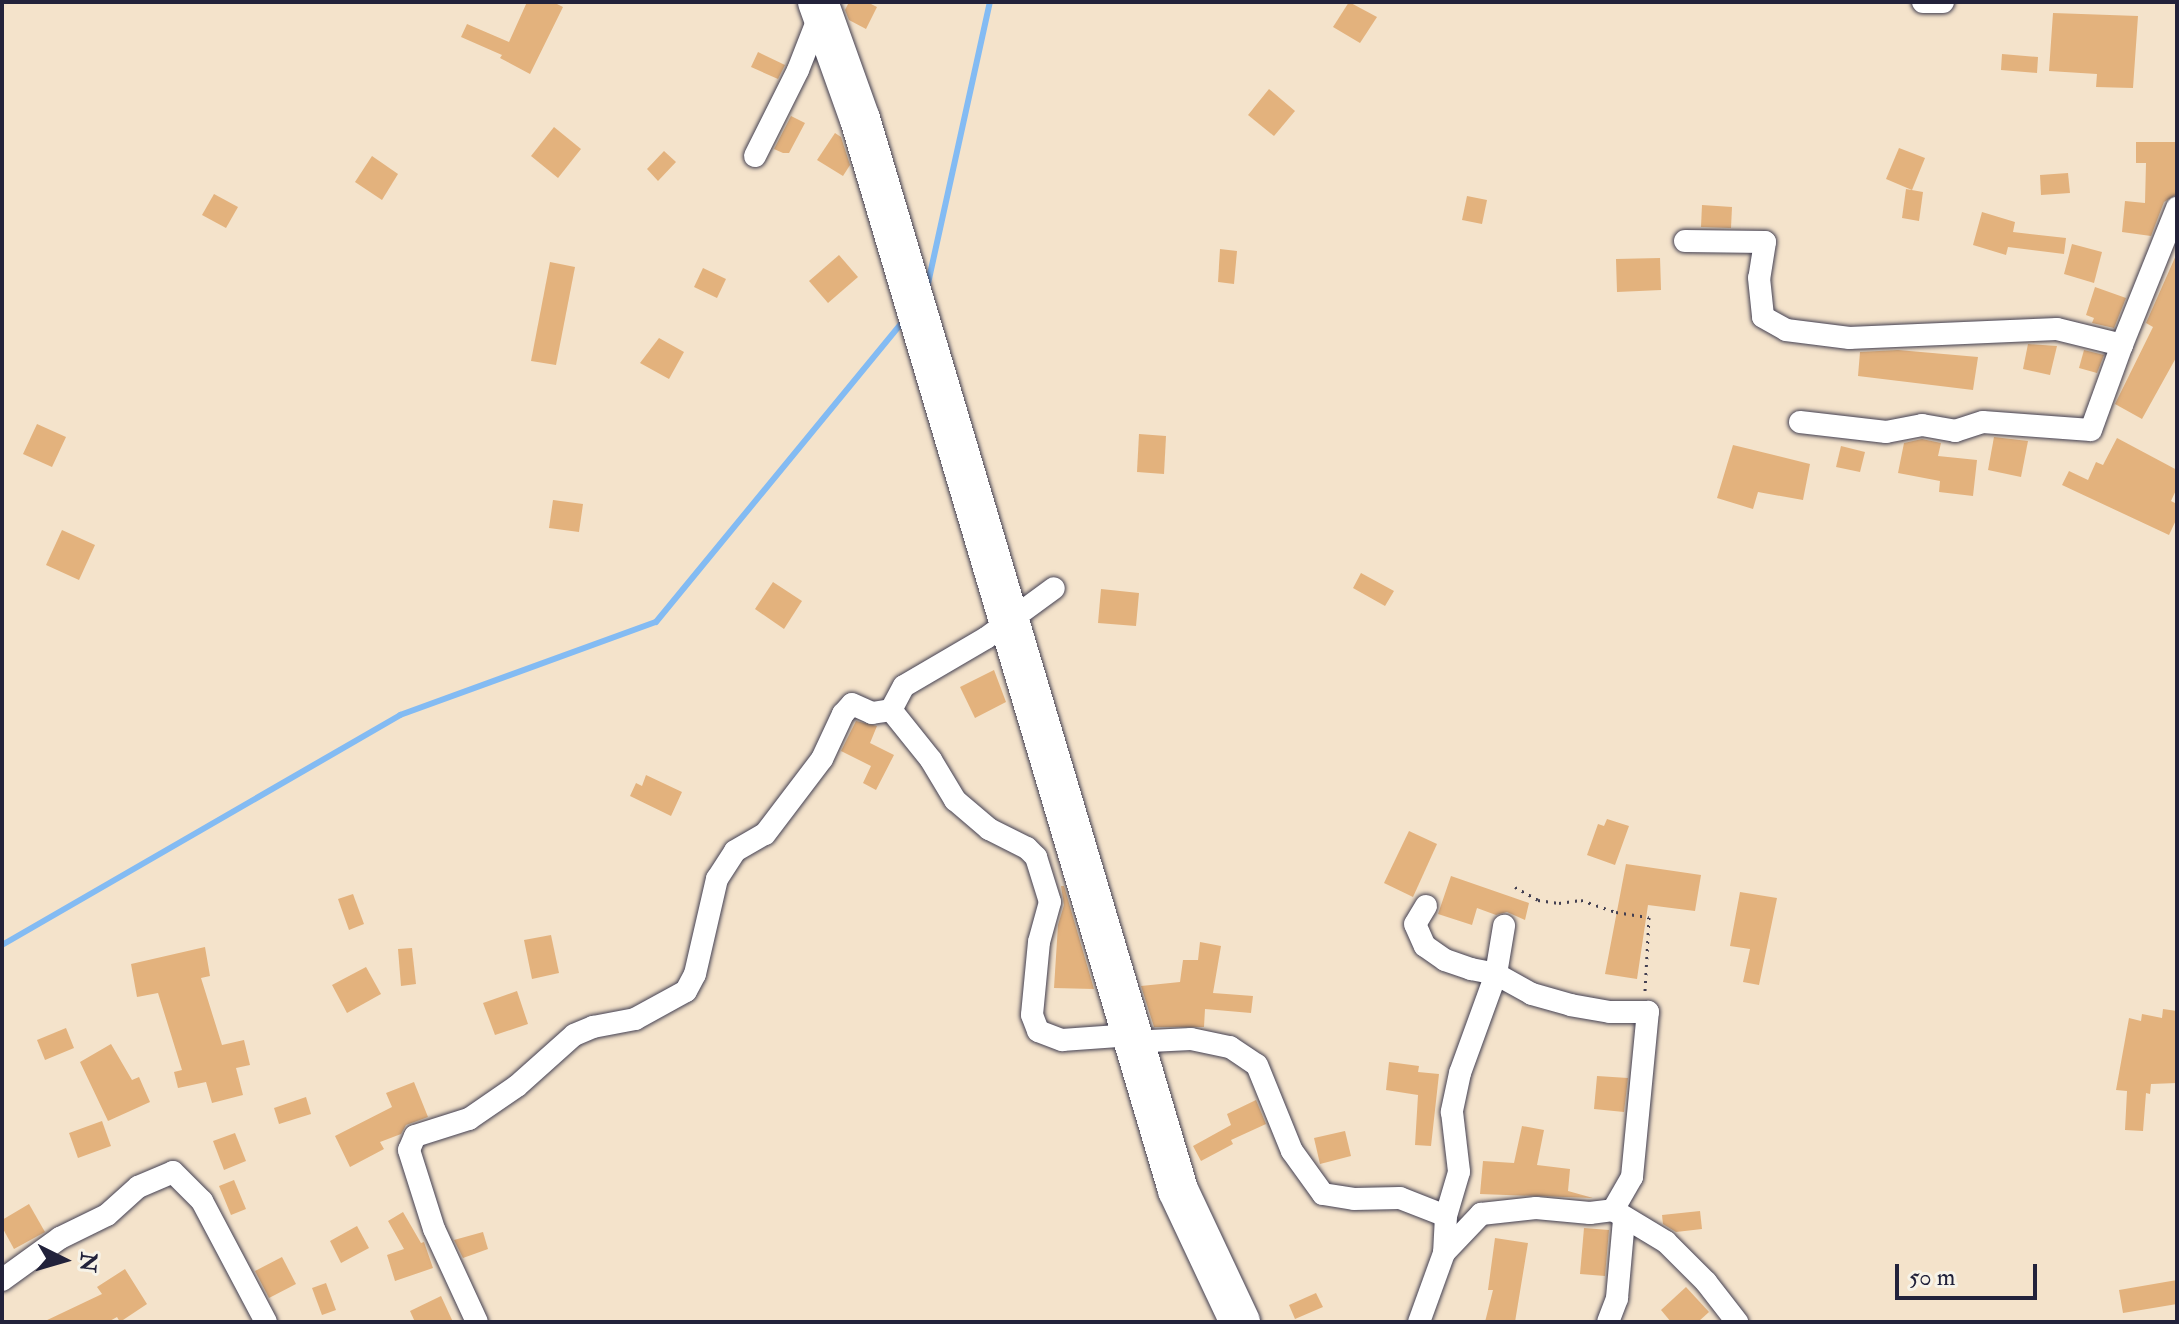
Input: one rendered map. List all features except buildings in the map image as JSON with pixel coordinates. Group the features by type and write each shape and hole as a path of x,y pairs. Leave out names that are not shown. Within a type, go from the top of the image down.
{"highway":[{"path":"818,2 860,119 1178,1190 1240,1322"}],"street":[{"path":"755,156 798,70 825,2"},
{"path":"1923,2 1943,2"},
{"path":"1800,422 1886,432 1922,425 1955,431 1983,422 2091,430 2177,208"},
{"path":"1685,241 1710,244 1765,242 1759,278 1763,317 1786,330 1849,338 2057,329 2122,345"},
{"path":"891,710 904,686 986,638 1054,588"},
{"path":"477,1322 434,1229 409,1150 415,1136 469,1119 517,1086 574,1035 593,1027 635,1019 686,991 695,974 717,879 735,851 765,834 822,759 843,714 852,704 872,713 891,710"},
{"path":"891,710 931,760 955,800 989,829 1027,848 1036,857 1050,902 1039,942 1032,1015 1038,1031 1062,1040 1118,1036 1150,1041 1191,1039 1230,1047 1257,1065 1292,1151 1323,1194 1354,1199 1400,1198 1446,1216"},
{"path":"1426,906 1415,924 1425,946 1445,960 1496,974 1532,994 1571,1005 1610,1012 1648,1012 1632,1177 1618,1215 1617,1298 1608,1322"},
{"path":"1419,1322 1444,1253 1446,1216 1459,1172 1452,1112 1454,1099 1460,1073 1496,974 1504,926"},
{"path":"2,1280 60,1238 107,1215 138,1187 173,1172 202,1201 266,1322"},
{"path":"1444,1253 1481,1214 1536,1208 1618,1215 1666,1242 1706,1282 1737,1322"}],"path":[{"path":"1515,887 1538,900 1559,903 1581,900 1616,912 1649,917 1643,981 1648,1012"}],"waterway":[{"path":"927,288 990,2"},
{"path":"2,945 400,715 656,622 905,319"}]}
